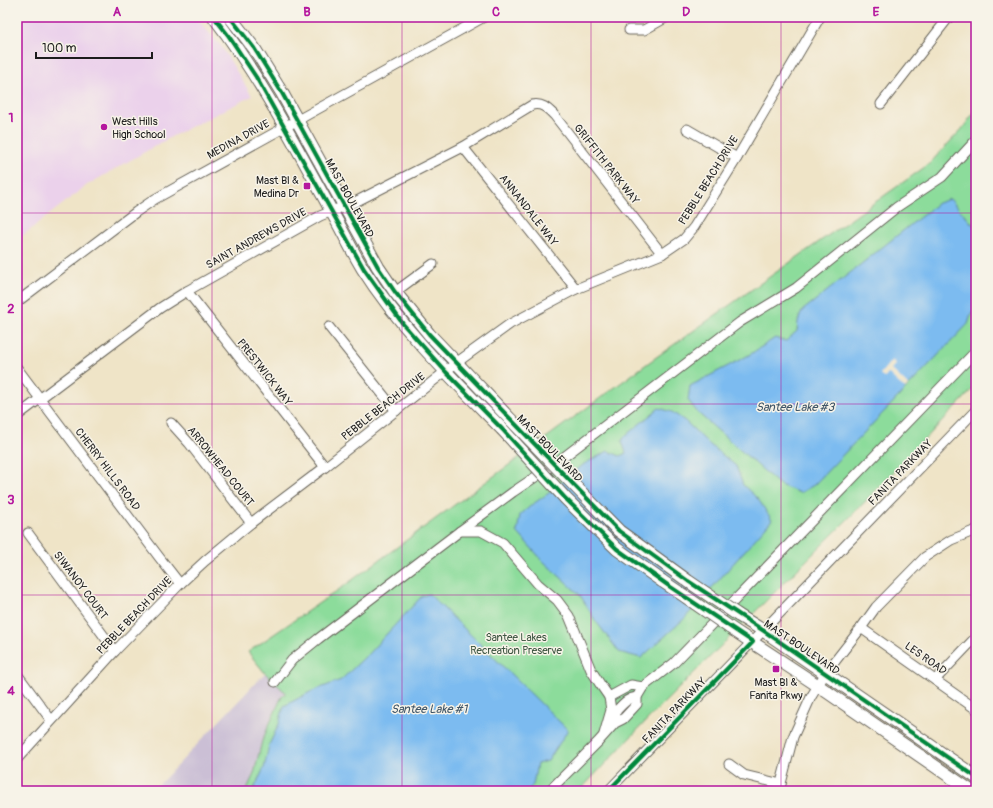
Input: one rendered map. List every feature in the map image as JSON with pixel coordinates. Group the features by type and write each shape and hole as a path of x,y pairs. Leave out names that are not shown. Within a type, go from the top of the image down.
{"main road":[{"name":"MAST BOULEVARD","path":"214,17 256,77 364,269 404,324 446,372 502,429 566,499 617,549 971,791"},
{"name":"MAST BOULEVARD","path":"230,17 254,48 298,120 344,207 378,267 395,292 429,334 574,485 620,531 688,581 764,631 976,777"}],"street":[{"name":"MEDINA DRIVE","path":"17,302 154,199 484,17"},
{"path":"628,30 644,30 667,17"},
{"name":"PEBBLE BEACH DRIVE","path":"17,759 115,651 180,584 205,561 251,523 325,468 456,363 510,324 576,289 662,254 684,239 694,227 737,158 819,17"},
{"path":"881,104 949,17"},
{"name":"GRIFFITH PARK WAY","path":"525,109 535,104 549,109 662,254"},
{"name":"SAINT ANDREWS DRIVE","path":"17,416 160,308 187,291 320,216 357,201 462,146 525,109"},
{"path":"687,130 737,158"},
{"path":"275,682 292,660 460,531 556,463 740,322 796,288 897,207 942,177 976,140"},
{"name":"ANNANDALE WAY","path":"462,146 576,289"},
{"path":"395,292 433,264"},
{"name":"PRESTWICK WAY","path":"187,291 325,468"},
{"path":"329,327 396,411"},
{"path":"549,791 615,723 623,719 637,704 637,697 643,687 674,663 976,351"},
{"name":"CHERRY HILLS ROAD","path":"17,368 180,584"},
{"name":"FANITA PARKWAY","path":"608,791 976,410"},
{"name":"ARROWHEAD COURT","path":"171,423 189,443 251,523"},
{"path":"729,764 744,775 780,788 793,737 804,710 825,674 876,607 919,562 951,540 976,530"},
{"path":"460,531 482,531 503,543 538,584 557,600 570,616 591,670 609,697 611,710 603,737"},
{"name":"SIWANOY COURT","path":"28,533 115,651"},
{"name":"LES ROAD","path":"861,628 976,709"},
{"path":"936,680 976,637"},
{"path":"17,674 51,720"},
{"path":"609,697 631,685 643,687"}],"shaded area":[{"name":"West Hills High School","path":"17,17 195,17 221,46 252,96 171,137 87,185 17,240"},
{"path":"265,673 286,693 275,710 262,741 254,774 246,791 153,791"}],"green space":[{"name":"Santee Lakes Recreation Preserve","path":"976,110 976,386 860,507 648,719 579,791 246,791 254,774 262,741 282,696 286,693 265,673 248,652 344,586 648,363 929,164 962,129"}],"water":[{"name":"Santee Lake #3","path":"950,199 976,228 976,308 972,312 968,324 814,485 800,493 780,485 698,413 688,400 690,386 749,355 775,338 786,341 797,331 798,321 802,311 938,203"},
{"path":"659,408 672,412 685,421 709,444 736,466 743,485 758,499 772,520 685,618 641,658 619,652 595,620 580,595 544,562 517,532 520,515 584,464 608,451 620,456 626,453 622,441 625,436"},
{"name":"Santee Lake #1","path":"429,594 568,730 548,761 537,764 533,785 527,791 253,791 264,768 269,745 279,724 284,706 310,692 341,680 368,654 422,596"}],"pier":[{"path":"892,360 896,364 891,369 909,386 905,389 888,373 884,378 880,374"}],"cycle path":[{"path":"214,17 256,77 364,269 403,324 446,372 502,429 566,499 617,549 753,642 608,791"},
{"path":"230,17 254,48 282,93 378,267 395,292 429,334 619,531 688,581 764,631 976,777"}],"place":[{"name":"West Hills High School","path":"104,127"},
{"name":"Mast Bl & Medina Dr","path":"307,186"},
{"name":"Mast Bl & Fanita Pkwy","path":"776,669"}]}
